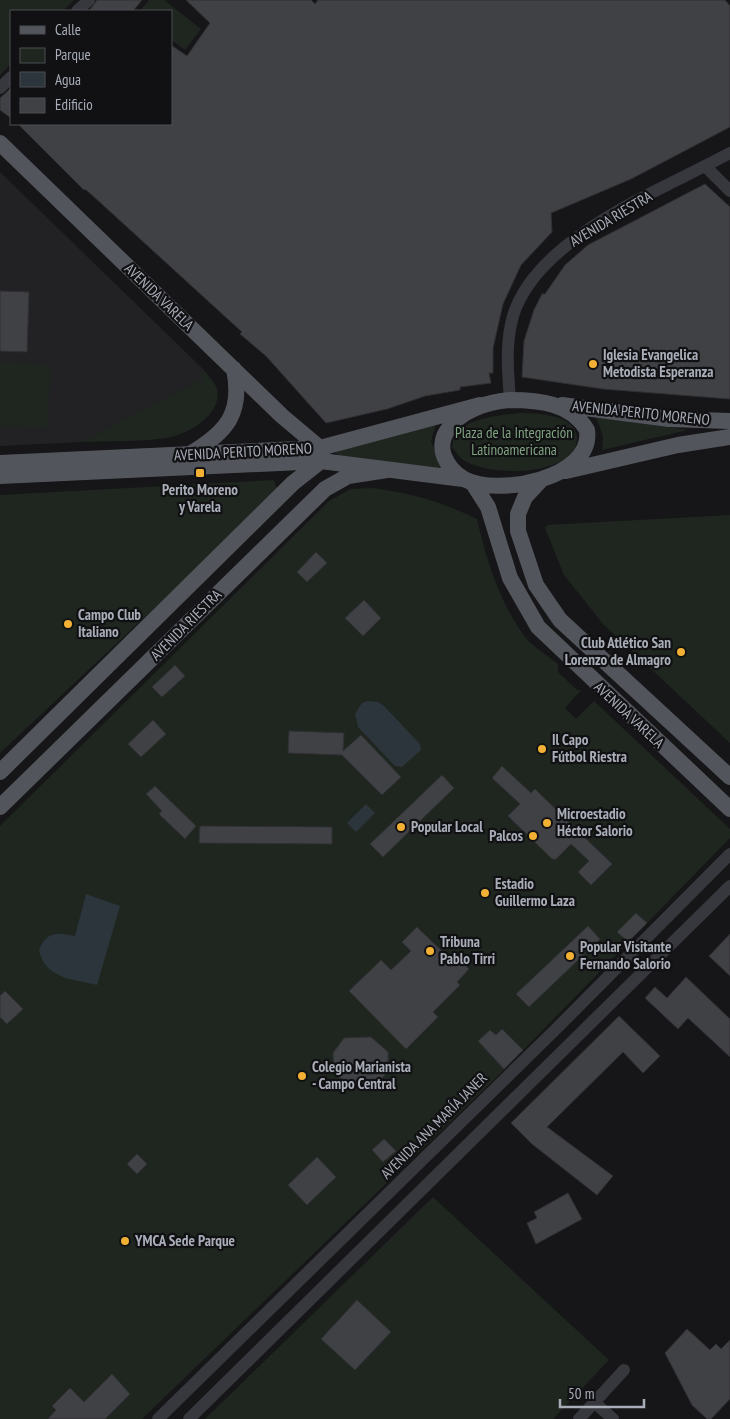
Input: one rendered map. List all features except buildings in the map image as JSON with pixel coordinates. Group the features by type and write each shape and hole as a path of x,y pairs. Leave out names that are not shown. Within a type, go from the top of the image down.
{"main road":[{"name":"AVENIDA VARELA","path":"0,143 321,454"},
{"path":"189,454 220,434 230,420 237,395 234,369"},
{"path":"510,400 552,404 578,418 587,430 588,438 582,455 558,472 541,480 496,485 468,481 452,470 446,461 443,440 455,421 480,405 510,400"},
{"name":"AVENIDA PERITO MORENO","path":"552,404 670,419 730,420"},
{"name":"AVENIDA PERITO MORENO","path":"0,476 284,463 321,454 480,405"},
{"name":"AVENIDA PERITO MORENO","path":"558,472 678,445 730,437"},
{"name":"AVENIDA PERITO MORENO","path":"0,463 189,454 321,454 387,470 468,481"},
{"name":"AVENIDA RIESTRA","path":"0,772 293,484 321,454"},
{"path":"284,463 294,471 293,484"},
{"name":"AVENIDA RIESTRA","path":"0,807 325,488 348,476 387,470"},
{"name":"AVENIDA VARELA","path":"541,480 525,498 518,514 518,531 536,585 560,620 730,777"},
{"name":"AVENIDA VARELA","path":"468,481 488,507 510,578 538,628 730,809"},
{"path":"164,610 182,629"}],"street":[{"path":"79,10 89,0"},
{"path":"0,88 10,78"},
{"name":"AVENIDA RIESTRA","path":"510,400 507,358 513,317 523,294 546,263 563,247 610,216 730,153"},
{"path":"705,166 730,191"},
{"name":"AVENIDA ANA MARÍA JANER","path":"158,1419 512,1072 730,854"},
{"path":"189,1419 730,886"},
{"path":"512,1072 510,1078 513,1087 523,1091"},
{"path":"579,1419 624,1370"},
{"path":"594,1402 613,1419"}],"shaded area":[{"path":"0,172 204,370 204,379 81,442 0,446"}],"green space":[{"path":"0,0 74,0 64,10 10,10 10,65 0,75"},
{"path":"149,0 164,0 201,29 185,50 172,41 172,10 141,10"},
{"path":"0,362 50,365 48,428 0,426"},
{"path":"204,370 216,386 217,398 215,407 209,415 193,428 184,433 166,438 81,442 203,379"},
{"name":"Plaza de la Integración Latinoamericana","path":"518,413 554,416 570,424 575,430 577,438 576,446 572,453 562,461 550,466 520,471 504,471 476,466 465,461 459,457 452,447 454,436 467,425 484,418"},
{"path":"596,417 688,430 602,450 603,436"},
{"path":"437,421 431,441 443,469 345,458 335,453 352,445"},
{"name":"Campo Club Italiano","path":"274,480 278,492 0,753 0,495"},
{"path":"373,488 426,499 477,519 495,581 516,624 528,641 558,664 558,672 577,690 581,690 565,708 576,719 594,701 730,829 730,838 504,1070 142,1419 0,1419 0,826 329,501 351,489"},
{"name":"Club Atlético San Lorenzo de Almagro","path":"730,515 730,743 603,624 564,575 545,528 547,525"},
{"path":"433,1197 609,1360 553,1419 205,1419"}],"water":[{"path":"367,701 378,702 384,706 420,744 421,750 402,767 395,766 358,727 355,714 362,703"},
{"path":"366,804 375,813 356,832 347,823"},
{"path":"86,894 120,906 97,985 70,979 54,972 42,960 39,950 45,939 53,934 75,936"}],"place":[{"name":"Iglesia Evangelica Metodista Esperanza","path":"593,364"},
{"name":"Perito Moreno y Varela","path":"200,473"},
{"name":"Campo Club Italiano","path":"68,624"},
{"name":"Club Atlético San Lorenzo de Almagro","path":"681,652"},
{"name":"Il Capo Fútbol Riestra","path":"542,749"},
{"name":"Microestadio Héctor Salorio","path":"547,823"},
{"name":"Popular Local","path":"401,827"},
{"name":"Palcos","path":"533,836"},
{"name":"Estadio Guillermo Laza","path":"485,893"},
{"name":"Tribuna Pablo Tirri","path":"430,951"},
{"name":"Popular Visitante Fernando Salorio","path":"570,956"},
{"name":"Colegio Marianista - Campo Central","path":"302,1076"},
{"name":"YMCA Sede Parque","path":"125,1241"}]}
